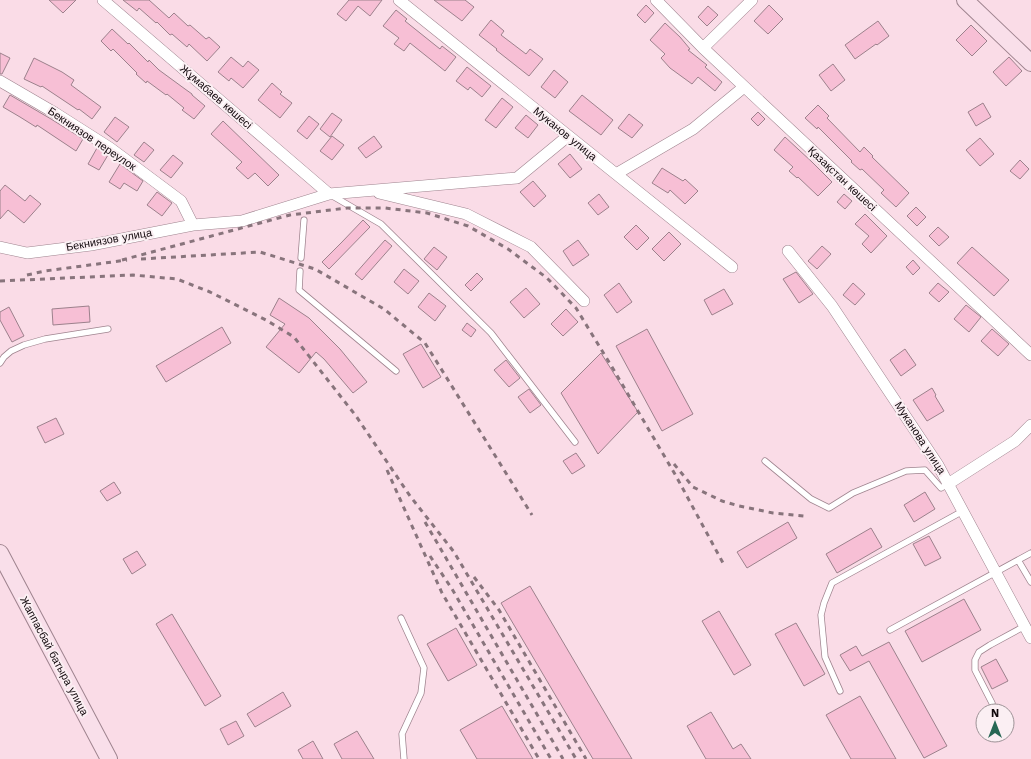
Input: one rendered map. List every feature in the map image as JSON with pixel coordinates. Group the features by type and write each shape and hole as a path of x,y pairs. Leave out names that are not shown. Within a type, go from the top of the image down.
{"main road":[{"path":"965,0 1031,63"},
{"name":"Жаппасбай батыра улица","path":"0,553 109,759"}],"street":[{"name":"Жұмабаев көшесі","path":"103,0 329,194"},
{"name":"Муканов улица","path":"399,0 732,267"},
{"name":"Қазақстан көшесі","path":"656,0 702,48 1031,355"},
{"path":"702,48 752,0"},
{"name":"Бекниязов переулок","path":"0,81 55,113 110,148 181,202 193,225"},
{"path":"616,174 692,129 744,87"},
{"name":"Бекниязов улица","path":"0,247 27,253 91,245 193,225 242,221 305,204 329,194 517,178 568,136"},
{"path":"368,191 466,214 531,247 584,301"},
{"name":"Муканова улица","path":"788,251 832,306 938,465 1031,638"},
{"path":"948,484 1015,441 1031,426"}],"lane":[{"path":"329,194 380,224 491,333 575,442"},
{"path":"301,258 304,220"},
{"path":"300,271 298,290 396,371"},
{"path":"0,363 10,351 24,345 45,339 108,329"},
{"path":"765,461 811,499 829,508 853,492 906,471 925,470 941,488 948,484"},
{"path":"840,691 825,657 821,614 832,583 963,511"},
{"path":"890,630 1031,552"},
{"path":"1018,560 1031,582"},
{"path":"401,618 424,668 421,693 402,734 404,759"},
{"path":"992,703 975,670 975,660 979,652 1025,626"}],"building":[{"path":"49,0 76,0 63,13"},
{"path":"123,0 149,0 169,18 174,13 188,26 190,25 206,39 209,37 220,47 207,61 189,44 187,47 172,34 170,35 157,22 156,23 139,8 137,11"},
{"path":"349,0 382,0 370,16 358,6 346,21 337,14"},
{"path":"434,0 465,0 474,7 462,21"},
{"path":"646,5 654,13 645,23 637,15"},
{"path":"769,5 783,19 768,34 754,21"},
{"path":"708,6 718,15 707,26 698,17"},
{"path":"396,10 407,19 405,21 440,49 442,46 456,57 445,71 410,43 404,51 394,44 399,38 383,26"},
{"path":"491,20 504,31 501,35 526,54 530,49 543,59 529,76 479,35"},
{"path":"878,21 889,36 855,59 845,45"},
{"path":"665,23 680,37 690,49 688,50 707,65 705,67 722,82 715,91 698,77 692,84 670,68 661,58 665,54 650,40"},
{"path":"971,25 987,41 972,56 956,40"},
{"path":"112,29 148,62 149,60 159,70 192,94 205,106 194,119 182,110 184,108 167,94 166,95 147,81 146,83 113,49 111,51 101,41"},
{"path":"0,53 10,58 2,74 0,74"},
{"path":"231,57 243,67 248,61 259,70 243,88 231,78 229,81 218,72"},
{"path":"1009,57 1022,71 1006,86 993,72"},
{"path":"34,58 62,72 74,80 71,85 101,107 92,119 42,86 41,87 24,79"},
{"path":"833,64 845,80 831,91 819,75"},
{"path":"467,67 491,86 482,97 470,87 468,90 456,81"},
{"path":"554,70 568,82 555,98 541,87"},
{"path":"272,83 282,92 280,94 292,103 280,118 258,100"},
{"path":"10,95 83,139 76,151 37,125 36,127 3,107"},
{"path":"582,95 613,120 601,135 569,111"},
{"path":"502,98 513,107 496,128 485,120"},
{"path":"983,103 991,117 976,126 968,112"},
{"path":"818,105 829,116 827,118 860,152 864,147 873,156 872,157 909,193 896,207 881,193 884,190 862,169 860,170 851,162 852,161 818,127 817,129 805,118"},
{"path":"758,112 765,119 758,126 751,119"},
{"path":"332,113 342,120 330,137 320,129"},
{"path":"629,114 643,125 632,138 618,128"},
{"path":"526,115 538,125 528,138 515,128"},
{"path":"309,116 319,124 307,139 297,131"},
{"path":"115,117 129,127 117,142 104,132"},
{"path":"223,121 279,175 268,186 255,173 248,179 236,168 242,162 211,134"},
{"path":"332,136 344,145 332,160 320,151"},
{"path":"374,136 382,147 366,158 358,148"},
{"path":"785,137 832,182 818,196 798,177 797,178 789,171 793,167 774,150"},
{"path":"980,138 994,154 980,166 966,150"},
{"path":"144,142 154,150 144,162 134,155"},
{"path":"97,148 108,155 99,170 88,164"},
{"path":"570,154 582,169 570,178 558,164"},
{"path":"173,155 183,163 171,178 160,170"},
{"path":"1020,160 1029,169 1020,179 1010,171"},
{"path":"120,164 143,181 137,191 124,183 120,189 109,182"},
{"path":"662,168 683,181 685,179 698,191 685,204 670,190 668,193 652,183"},
{"path":"533,181 546,196 534,207 520,192"},
{"path":"5,185 25,201 30,195 41,204 24,223 8,210 0,219 0,191"},
{"path":"157,192 172,203 162,216 147,205"},
{"path":"599,194 609,207 598,215 588,203"},
{"path":"844,194 852,201 845,209 837,202"},
{"path":"916,207 926,217 917,226 907,216"},
{"path":"865,214 887,236 871,253 862,244 869,236 855,224"},
{"path":"363,220 370,227 329,269 322,262"},
{"path":"636,225 649,238 637,250 624,237"},
{"path":"938,227 949,237 939,246 929,236"},
{"path":"669,232 681,244 664,261 652,249"},
{"path":"385,240 392,246 362,280 355,274"},
{"path":"578,240 589,255 573,266 563,251"},
{"path":"822,246 831,254 817,269 808,261"},
{"path":"434,247 447,257 437,270 424,259"},
{"path":"972,247 1009,280 994,296 957,263"},
{"path":"913,260 920,268 913,275 906,267"},
{"path":"404,269 419,281 408,294 394,282"},
{"path":"796,272 813,294 799,303 783,279"},
{"path":"477,273 483,279 471,291 465,285"},
{"path":"619,283 632,302 617,313 604,295"},
{"path":"853,283 865,294 855,305 843,295"},
{"path":"938,283 949,292 939,302 929,293"},
{"path":"526,288 540,304 524,318 510,302"},
{"path":"724,289 733,304 712,315 704,300"},
{"path":"429,293 446,306 435,321 418,307"},
{"path":"279,298 309,318 340,349 367,382 353,393 324,359 316,352 299,373 266,347 285,324 270,315"},
{"path":"966,305 981,317 969,332 954,319"},
{"path":"89,306 90,322 53,325 52,309"},
{"path":"9,307 24,336 12,342 0,320 0,312"},
{"path":"566,309 578,322 563,336 551,324"},
{"path":"467,323 476,330 471,337 462,330"},
{"path":"222,327 231,343 166,382 156,366"},
{"path":"647,329 693,414 662,431 616,346"},
{"path":"992,329 1009,344 998,356 981,341"},
{"path":"421,344 441,377 423,388 403,354"},
{"path":"905,349 916,365 901,376 890,360"},
{"path":"601,353 638,412 598,454 561,393"},
{"path":"506,360 520,378 509,387 494,370"},
{"path":"932,388 944,411 927,421 913,400"},
{"path":"529,389 541,405 530,413 518,397"},
{"path":"56,418 64,434 45,443 37,427"},
{"path":"576,453 585,466 572,474 563,461"},
{"path":"114,482 121,493 107,501 100,491"},
{"path":"925,492 935,509 914,522 904,505"},
{"path":"788,522 797,538 747,568 737,552"},
{"path":"871,528 882,547 837,573 826,554"},
{"path":"929,536 941,558 925,566 913,544"},
{"path":"137,551 146,565 132,574 123,559"},
{"path":"530,586 632,759 593,759 501,603"},
{"path":"964,599 981,630 922,662 905,631"},
{"path":"719,611 751,665 734,675 702,621"},
{"path":"172,614 221,696 205,706 156,624"},
{"path":"796,623 825,674 804,686 775,634"},
{"path":"456,628 477,665 448,681 427,644"},
{"path":"889,642 947,746 924,758 869,661 850,671 840,655 856,646 862,656"},
{"path":"996,659 1008,681 992,689 981,667"},
{"path":"283,692 291,706 255,727 247,714"},
{"path":"860,696 896,759 851,759 826,715"},
{"path":"502,706 533,759 477,759 460,730"},
{"path":"711,712 733,749 741,744 751,759 706,759 687,726"},
{"path":"236,721 244,736 228,745 220,729"},
{"path":"357,731 374,759 342,759 334,744"},
{"path":"313,741 323,759 303,759 298,750"}],"railway":[{"path":"122,260 290,215 347,208 385,208 427,213 468,226 508,249 547,278 576,308 676,476 723,563"},
{"path":"141,259 260,252 315,269 384,309 425,343 532,515"},
{"path":"27,275 45,271 127,260"},
{"path":"0,281 133,275 177,279 210,292 266,320 294,337 356,416 410,496 454,552 576,759"},
{"path":"674,464 693,487 722,501 773,513 804,516"},
{"path":"387,470 442,593 539,759"},
{"path":"425,522 563,759"},
{"path":"430,556 452,589 551,759"},
{"path":"474,577 499,610 586,759"}]}
